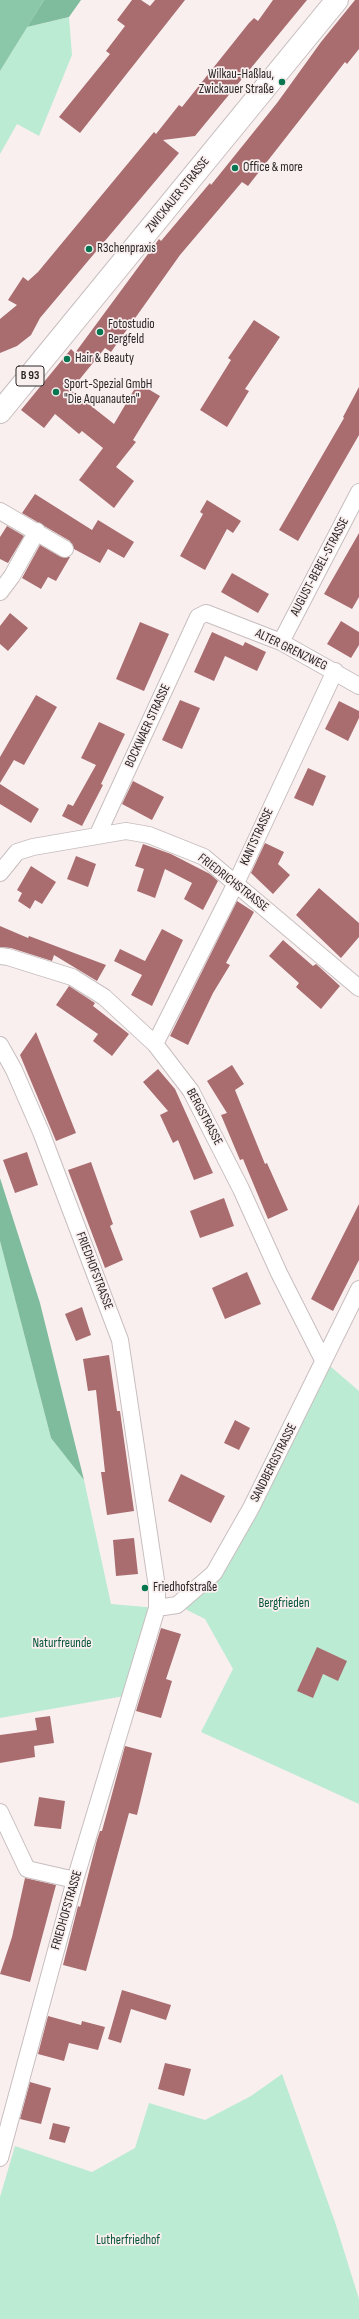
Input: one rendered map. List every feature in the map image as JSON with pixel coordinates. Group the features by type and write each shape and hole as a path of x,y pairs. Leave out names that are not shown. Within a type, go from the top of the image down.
{"main road":[{"name":"ZWICKAUER STRASSE","path":"2,410 337,0"}],"street":[{"name":"AUGUST-BEBEL-STRASSE","path":"281,642 359,492"},
{"path":"0,511 38,531 65,549"},
{"path":"0,592 12,576 38,531"},
{"name":"ALTER GRENZWEG","path":"198,617 206,613 281,642 359,686"},
{"name":"BOCKWAER STRASSE","path":"98,834 198,617"},
{"name":"KANTSTRASSE","path":"155,1044 236,883 334,671"},
{"name":"FRIEDRICHSTRASSE","path":"0,873 17,852 33,847 98,834 126,831 149,835 204,857 359,988"},
{"name":"BERGSTRASSE","path":"0,956 8,957 72,977 104,998 155,1044 191,1090 241,1189 279,1274 323,1360"},
{"name":"FRIEDHOFSTRASSE","path":"0,1045 14,1070 41,1132 120,1340 157,1588 157,1608 75,1880 0,2158"},
{"name":"SANDBERGSTRASSE","path":"157,1608 177,1605 214,1573 251,1508 359,1289"},
{"path":"0,1812 27,1869 75,1880"}],"green space":[{"path":"69,17 72,55 39,136 17,124 0,154 0,71 27,27"},
{"name":"Naturfreunde","path":"0,1241 51,1438 84,1480 111,1604 157,1608 130,1695 0,1718"},
{"name":"Bergfrieden","path":"323,1360 359,1391 359,1804 201,1732 233,1669 205,1619 177,1605 214,1573"},
{"name":"Lutherfriedhof","path":"282,2074 335,2222 359,2299 359,2319 0,2319 0,2197 15,2146 92,2172 135,2148 149,2103 205,2120 251,2096"}],"shaded area":[{"path":"0,0 44,0 0,71"},
{"path":"44,0 81,0 69,17 27,27"},
{"path":"0,1178 40,1303 84,1480 51,1438 0,1241"}],"building":[{"path":"132,0 141,0 150,6 155,0 185,0 80,133 59,117 110,54 106,51 125,26 117,20"},
{"path":"273,0 307,0 195,136 163,140 179,153 40,318 31,335 17,346 0,353 0,319 17,305 8,300 23,277 28,281 38,272 154,132 156,134 179,105 182,107 249,23 254,18 258,21"},
{"path":"355,0 359,0 359,49 347,64 345,62 248,186 242,182 180,255 111,352 105,348 71,390 114,424 138,383 160,396 133,440 136,442 116,467 134,481 114,508 79,480 103,448 82,431 79,434 55,414 44,428 21,410 71,349 75,353 159,239 161,241 210,183 211,185 277,103 321,42"},
{"path":"254,320 280,337 245,389 249,391 227,427 200,410 231,360 228,358"},
{"path":"359,387 359,435 298,541 279,530 344,418 343,417"},
{"path":"35,494 92,530 98,520 134,542 124,558 108,549 100,563 74,549 70,541 22,513"},
{"path":"207,500 241,521 233,533 227,529 205,570 180,556 203,514 200,512"},
{"path":"7,526 24,536 8,563 0,559 0,537"},
{"path":"359,533 359,597 352,609 324,594"},
{"path":"40,545 61,557 70,557 56,581 48,577 41,589 22,578"},
{"path":"232,573 269,594 258,613 221,592"},
{"path":"10,613 28,628 8,651 0,644 0,626"},
{"path":"341,621 359,632 359,645 351,658 327,644"},
{"path":"140,622 169,634 144,691 116,679"},
{"path":"212,632 243,646 245,642 266,652 257,671 225,656 214,681 194,672"},
{"path":"36,695 57,707 24,765 14,760 0,783 0,757"},
{"path":"180,700 200,708 182,749 162,740"},
{"path":"339,701 359,711 359,718 348,741 325,729"},
{"path":"99,722 125,734 101,784 103,785 82,826 62,816 68,804 73,806 96,765 81,758"},
{"path":"308,768 326,776 313,806 294,798"},
{"path":"133,781 164,797 152,820 122,804"},
{"path":"0,784 39,809 31,823 0,804"},
{"path":"265,843 284,852 278,864 290,875 273,894 251,873"},
{"path":"143,844 171,854 210,874 218,881 203,910 184,899 192,883 165,869 155,898 137,891 144,869 135,866"},
{"path":"76,856 96,864 88,887 67,879"},
{"path":"31,866 56,882 42,904 35,900 30,909 18,901 22,893 17,890"},
{"path":"319,888 359,923 359,937 341,958 296,915"},
{"path":"237,901 254,912 226,963 230,965 213,993 188,1045 170,1036"},
{"path":"0,926 28,938 29,936 106,965 97,981 54,955 52,961 11,948 0,947"},
{"path":"162,929 183,940 152,1006 131,995 142,975 114,961 120,949 145,961"},
{"path":"283,940 313,966 316,964 340,986 321,1009 296,987 299,983 269,956"},
{"path":"69,986 95,1003 93,1006 129,1034 112,1056 93,1041 98,1034 56,1005"},
{"path":"36,1032 76,1133 56,1141 20,1055"},
{"path":"232,1065 244,1084 235,1090 265,1164 267,1163 288,1210 268,1219 243,1159 240,1160 221,1115 227,1113 207,1081"},
{"path":"158,1069 175,1089 213,1173 194,1180 178,1140 173,1143 160,1115 168,1111 143,1082"},
{"path":"27,1152 38,1185 15,1193 3,1160"},
{"path":"91,1162 113,1224 110,1226 123,1260 105,1268 68,1170"},
{"path":"224,1198 234,1226 200,1238 190,1211"},
{"path":"359,1204 359,1260 333,1311 311,1299"},
{"path":"247,1272 261,1304 225,1319 212,1288"},
{"path":"82,1307 91,1335 76,1341 65,1314"},
{"path":"109,1355 117,1411 120,1411 134,1511 107,1515 101,1472 105,1472 96,1390 88,1391 83,1359"},
{"path":"235,1420 250,1428 239,1450 224,1443"},
{"path":"181,1474 225,1496 211,1523 168,1501"},
{"path":"134,1538 138,1574 116,1576 113,1540"},
{"path":"161,1628 181,1634 166,1679 172,1681 161,1718 136,1711"},
{"path":"317,1647 347,1661 338,1681 323,1674 313,1698 297,1691"},
{"path":"50,1716 54,1743 34,1746 35,1757 0,1763 0,1735 37,1730 35,1718"},
{"path":"125,1746 152,1753 137,1815 129,1813 86,1971 63,1965 78,1906 80,1907 97,1840 100,1831 102,1831"},
{"path":"39,1797 65,1801 61,1829 34,1826"},
{"path":"25,1878 56,1885 30,1982 0,1974 12,1937"},
{"path":"122,1990 171,2005 166,2020 131,2009 121,2043 108,2039"},
{"path":"48,2016 81,2025 82,2021 105,2027 98,2050 69,2043 64,2061 38,2054"},
{"path":"165,2063 191,2069 184,2096 158,2089"},
{"path":"30,2082 51,2088 41,2124 20,2119"},
{"path":"53,2123 70,2127 65,2143 49,2139"}],"place":[{"name":"Wilkau-Haßlau, Zwickauer Straße","path":"282,82"},
{"name":"Office & more","path":"235,168"},
{"name":"R3chenpraxis","path":"89,249"},
{"name":"Fotostudio Bergfeld","path":"100,332"},
{"name":"Hair & Beauty","path":"67,359"},
{"name":"Sport-Spezial GmbH \"Die Aquanauten\"","path":"56,392"},
{"name":"Friedhofstraße","path":"145,1588"}]}
